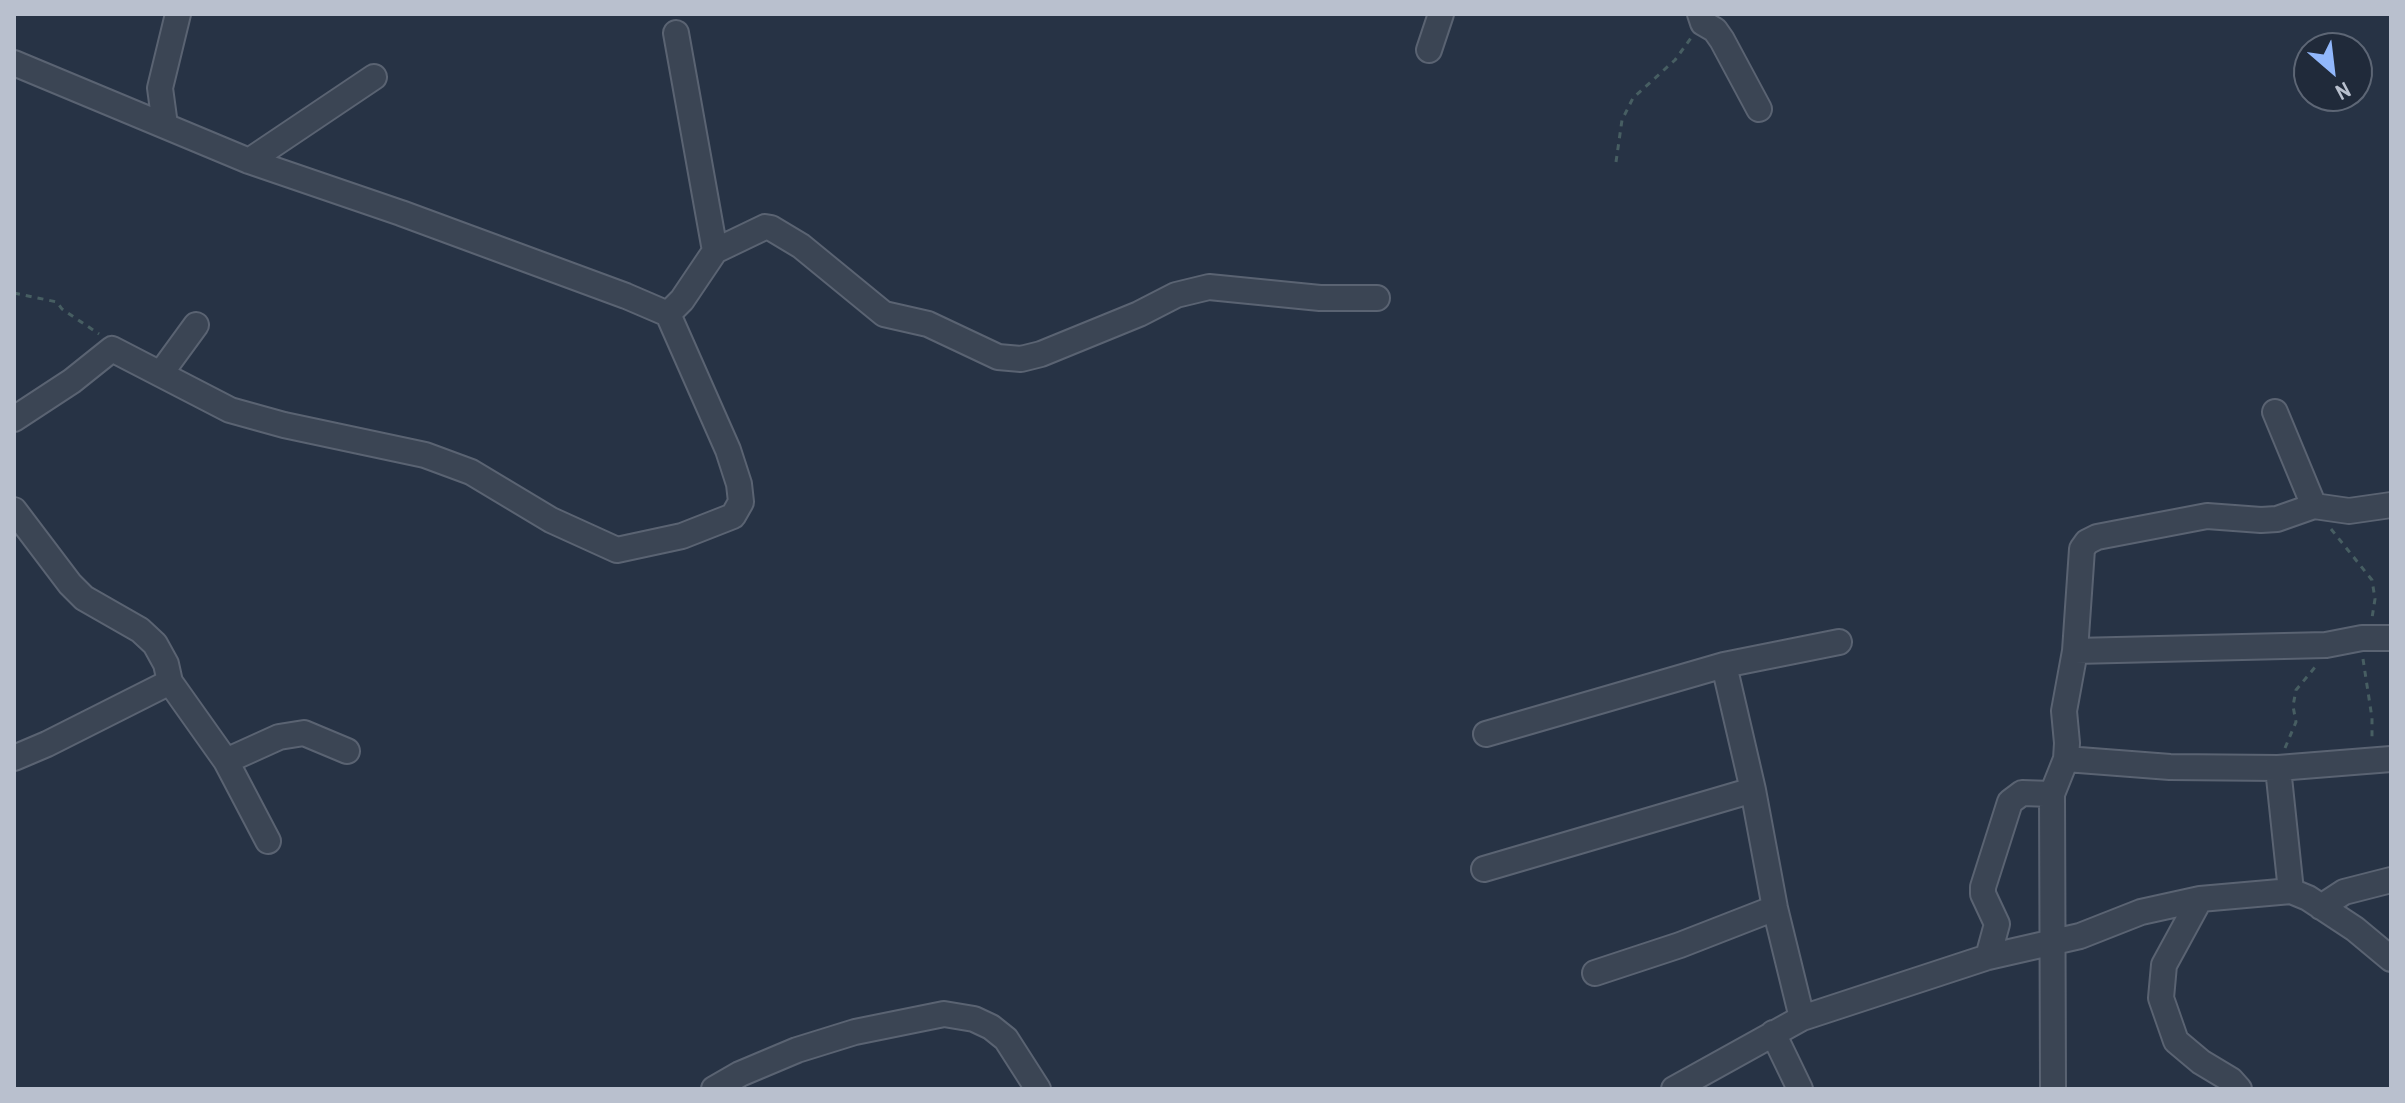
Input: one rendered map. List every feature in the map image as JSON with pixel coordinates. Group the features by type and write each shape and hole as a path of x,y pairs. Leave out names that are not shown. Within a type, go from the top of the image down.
{"street":[{"path":"165,125 160,88 178,14"},
{"path":"1429,50 1441,14"},
{"path":"1702,18 1722,40 1759,109"},
{"path":"676,33 715,251"},
{"path":"14,63 249,161 401,213 668,314 728,450 739,484 741,502 733,516 682,536 617,550 551,520 471,472 425,455 284,425 230,410 112,349 72,381 14,419"},
{"path":"249,161 374,77"},
{"path":"668,314 682,300 715,251 758,229 771,228 824,263 857,295 884,314 928,324 986,353 1021,359 1104,329 1176,295 1209,287 1320,298 1377,298"},
{"path":"161,373 196,325"},
{"path":"2275,412 2314,506"},
{"path":"2053,1089 2052,794 2066,759 2064,711 2075,651 2082,549 2097,537 2207,516 2242,520 2277,519 2314,506 2349,511 2391,505"},
{"path":"14,510 84,598 140,630 155,644 166,664 170,682 226,761 268,841"},
{"path":"2075,651 2326,645 2362,638 2391,638"},
{"path":"1486,734 1724,665 1839,642"},
{"path":"1724,665 1753,790 1775,908 1802,1018"},
{"path":"14,758 170,682"},
{"path":"226,761 279,737 304,733 347,751"},
{"path":"2066,759 2170,767 2278,768 2381,759"},
{"path":"2278,768 2291,891"},
{"path":"1484,869 1753,790"},
{"path":"1988,957 1997,924 1983,894 1983,887 2010,802 2022,793 2052,794"},
{"path":"2321,907 2344,892 2391,880"},
{"path":"1674,1089 1802,1018 1988,957 2051,943 2100,929 2141,912 2200,899 2291,891 2308,898 2391,959"},
{"path":"2200,899 2164,965 2161,998 2176,1041 2239,1089"},
{"path":"1595,973 1680,945 1775,908"},
{"path":"714,1089 740,1074 797,1050 855,1032 944,1014 974,1019 991,1027 1006,1039 1038,1089"},
{"path":"1773,1033 1800,1089"}],"path":[{"path":"1616,162 1622,120 1633,98 1675,60 1702,18"},
{"path":"14,293 57,302 62,309 96,331 112,349"},
{"path":"2314,506 2372,580 2375,610 2362,638 2365,680 2381,759"},
{"path":"2278,768 2296,722 2293,706 2296,690 2314,669 2326,645"}]}
